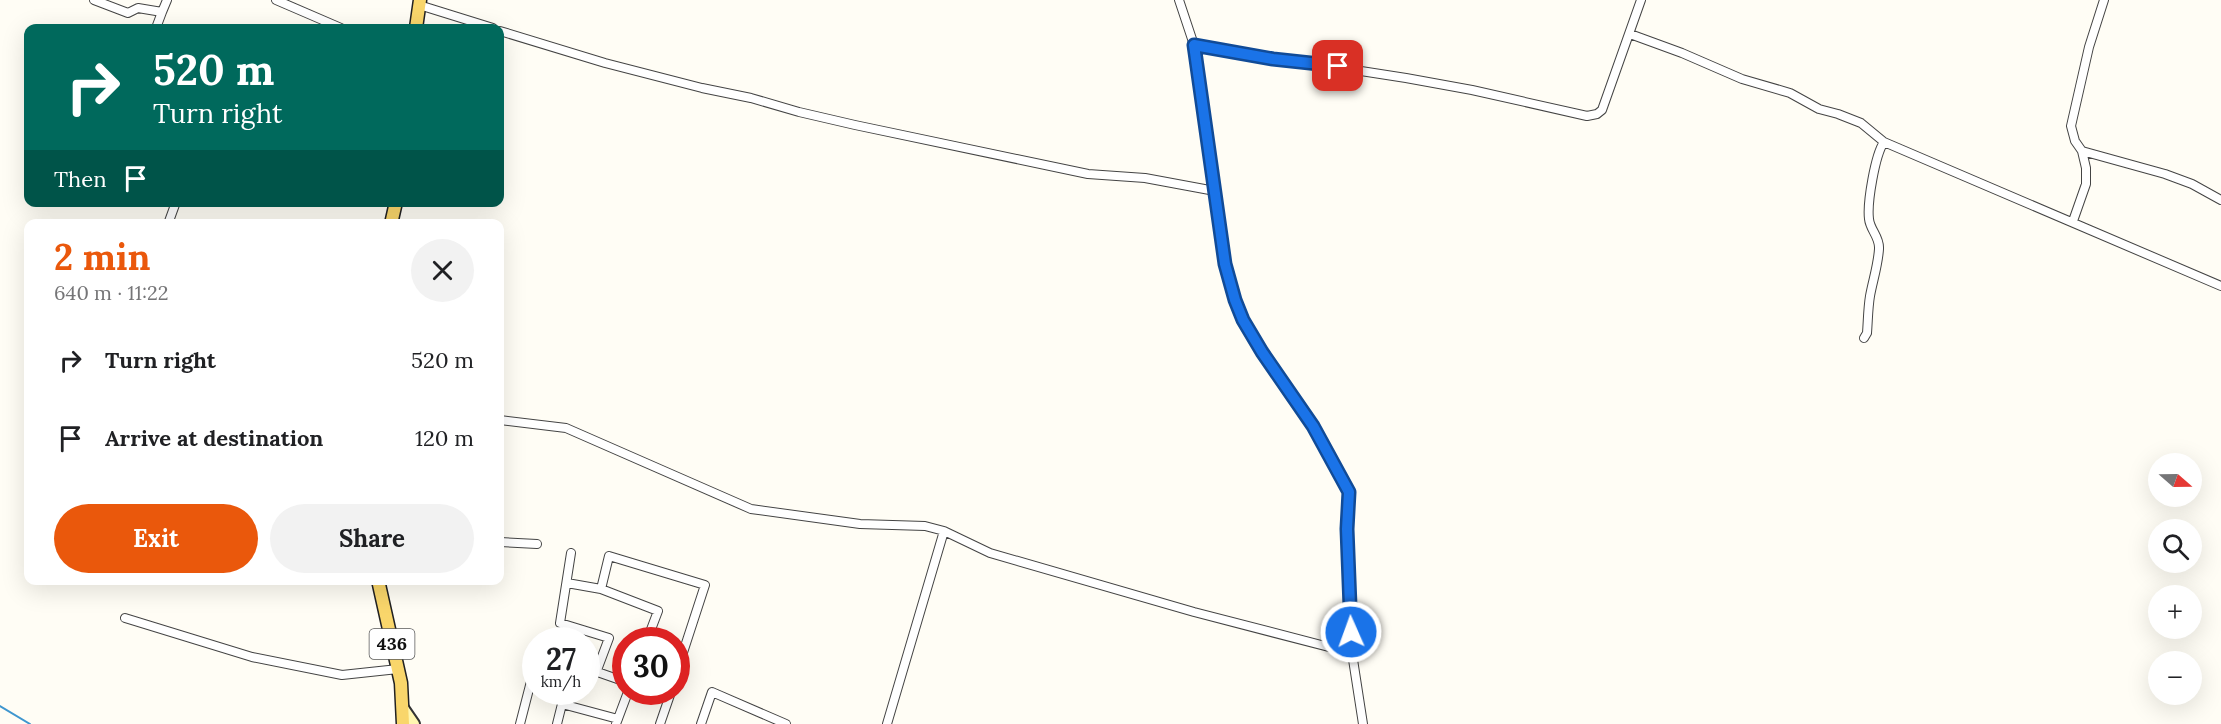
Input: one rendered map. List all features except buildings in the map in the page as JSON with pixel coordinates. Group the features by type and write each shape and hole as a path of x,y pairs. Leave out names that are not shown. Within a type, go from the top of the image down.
{"main road":[{"path":"417,24 420,2"},
{"name":"436","path":"379,585 398,669 403,708"},
{"path":"403,708 403,724"}],"street":[{"path":"94,0 128,13 138,8 162,12"},
{"path":"158,24 166,0"},
{"path":"276,0 332,24"},
{"path":"1179,0 1194,45 1225,264 1235,300 1243,320 1313,426 1349,492 1347,529 1352,652 1363,724"},
{"path":"1194,45 1417,80 1587,116 1597,114 1602,110 1641,0"},
{"path":"2073,221 2086,184 2086,168 2071,126 2089,47 2104,0"},
{"path":"420,2 482,24"},
{"path":"504,31 605,63 855,125 1088,174 1145,178 1215,191"},
{"path":"1630,34 1682,53 1742,80 1790,93 1819,109 1861,123 1884,142 2221,286"},
{"path":"1864,338 1867,333 1870,297 1880,246 1878,236 1869,222 1869,212 1876,160 1884,142"},
{"path":"2082,152 2165,174 2192,184 2221,200"},
{"path":"504,420 566,428 751,509 860,524 925,526 944,531 990,553 1194,612 1352,652"},
{"path":"887,724 944,531"},
{"path":"504,542 537,544"},
{"path":"571,553 560,623 573,627"},
{"path":"601,590 609,556 705,585 690,631"},
{"path":"567,583 601,590 658,611 652,627"},
{"path":"124,618 252,657 342,675 398,669"},
{"path":"600,635 609,638 600,662"},
{"path":"700,724 712,692 786,724"},
{"path":"557,724 562,704 617,721 623,705"},
{"path":"520,724 525,705"},
{"path":"660,724 667,705"},
{"name":"436","path":"403,708 414,724"}],"waterway":[{"path":"0,706 30,724"}],"route":[{"path":"1338,66 1273,59 1194,45 1225,264 1235,300 1243,320 1262,352 1313,426 1349,492 1347,529 1351,632"}]}
